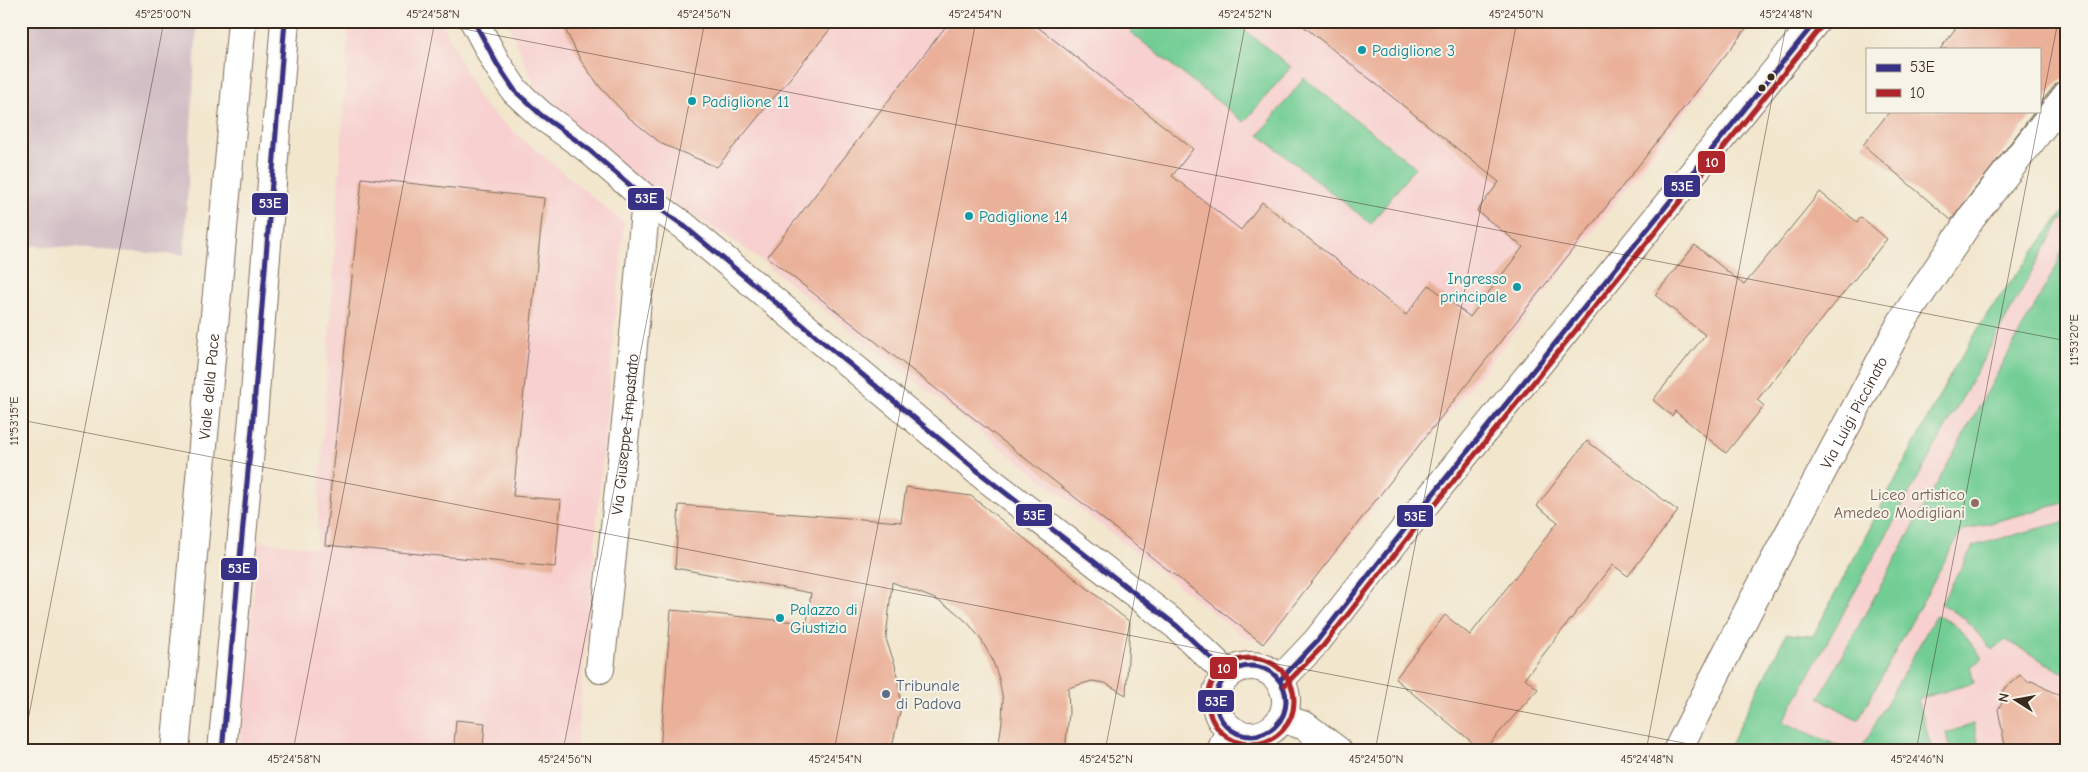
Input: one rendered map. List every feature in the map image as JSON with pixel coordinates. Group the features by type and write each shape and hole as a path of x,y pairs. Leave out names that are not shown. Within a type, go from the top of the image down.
{"street":[{"name":"Viale della Pace","path":"175,751 242,21"},
{"path":"222,751 254,408 285,21"},
{"path":"474,21 497,64 515,91 541,115 587,148 646,199 684,226 986,477 1177,626 1228,674"},
{"path":"1280,680 1317,641 1408,524 1816,21"},
{"name":"Via Luigi Piccinato","path":"1677,751 1753,601 1901,323 1972,217 2067,95"},
{"name":"Via Giuseppe Impastato","path":"600,669 627,413 646,199"},
{"path":"1250,665 1272,672 1280,680 1286,692 1286,705 1282,718 1275,727 1264,734 1247,735 1226,740 1216,702 1220,684 1228,674 1238,668 1250,665"},
{"path":"1282,718 1305,726 1338,751"}],"shaded area":[{"path":"21,21 197,21 184,255 21,245"},
{"path":"349,21 441,21 478,98 495,116 624,223 576,751 240,751 258,540 316,548"},
{"path":"507,21 1755,21 1537,304 1320,574 1269,642 1247,639 742,246 587,148 544,107"},
{"name":"Liceo artistico Amedeo Modigliani","path":"2067,207 2067,751 1727,751 1786,634 1813,636 1952,372 1989,311"}],"green space":[{"path":"1140,21 1233,21 1291,67 1244,122 1130,32"},
{"path":"1304,78 1415,167 1371,224 1259,135"},
{"path":"2067,207 2067,220 2061,219 1783,722 1850,751 1727,751 1786,634 1813,636 1952,372 1989,311"},
{"path":"2067,240 2067,502 1961,531 1858,720 1819,698 2057,265 2062,248"},
{"path":"2067,521 2067,675 2006,640 1992,650 1964,618 1941,604 1973,546"},
{"path":"1936,615 1956,625 1983,658 1970,667 1974,683 1918,699 1932,751 1860,751"},
{"path":"1974,724 1980,751 1951,751 1946,733"}],"building":[{"name":"Padiglione 11","path":"561,21 837,21 717,167 662,144 627,116 600,87 581,61"},
{"path":"950,21 1030,21 1193,149 1172,176 1241,230 1262,202 1406,315 1429,285 1470,317 1523,247 1477,211 1499,182 1297,21 1752,21 1263,644 767,257"},
{"path":"1961,21 2067,21 2067,74 2040,104 2040,48 1941,48"},
{"path":"1889,112 2034,112 1951,220 1863,145"},
{"path":"362,178 544,198 513,496 561,500 555,567 325,545"},
{"path":"1820,192 1857,222 1861,217 1887,239 1757,400 1764,406 1726,453 1675,411 1672,416 1653,400 1705,335 1655,295 1695,245 1744,285"},
{"path":"1587,441 1678,511 1628,576 1613,565 1525,678 1538,689 1483,751 1395,679 1445,615 1470,635 1558,522 1537,506"},
{"name":"Palazzo di Giustizia","path":"906,487 971,496 1130,622 1126,695 1105,683 1092,681 1068,688 1069,713 1065,751 998,751 1003,700 999,679 992,659 982,641 969,624 953,610 935,599 892,582 886,639 895,665 900,693 900,712 891,751 660,751 671,610 807,623 811,593 675,568 679,505 901,522"},
{"path":"2020,675 2028,682 2032,681 2067,700 2067,751 2006,751 1998,709 2003,701 2002,691"},
{"path":"456,720 485,723 483,747 454,744"}],"transit line":[{"name":"53E","path":"222,751 253,418 285,21"},
{"name":"53E","path":"474,21 497,64 515,91 541,115 587,148 646,199 684,226 985,477 1177,626 1228,674"},
{"name":"53E","path":"1280,680 1317,641 1408,525 1816,21"},
{"name":"10","path":"1285,685 1323,646 1414,530 1822,26"},
{"name":"10","path":"1251,658 1267,662 1281,671 1290,685 1294,701 1290,717 1281,731 1267,740 1251,744 1235,740 1221,731 1212,717 1208,701 1212,685 1221,671 1235,662 1251,658"},
{"name":"53E","path":"1251,666 1264,669 1276,676 1283,688 1286,701 1283,714 1276,726 1264,733 1251,736 1238,733 1226,726 1219,714 1216,701 1219,688 1226,676 1238,669 1251,666"}],"place":[{"name":"Padiglione 3","path":"1362,50"},
{"name":"Padiglione 11","path":"692,101"},
{"name":"Padiglione 14","path":"969,216"},
{"name":"Ingresso principale","path":"1517,287"},
{"name":"Liceo artistico Amedeo Modigliani","path":"1975,503"},
{"name":"Palazzo di Giustizia","path":"780,618"},
{"name":"Tribunale di Padova","path":"886,694"}]}
